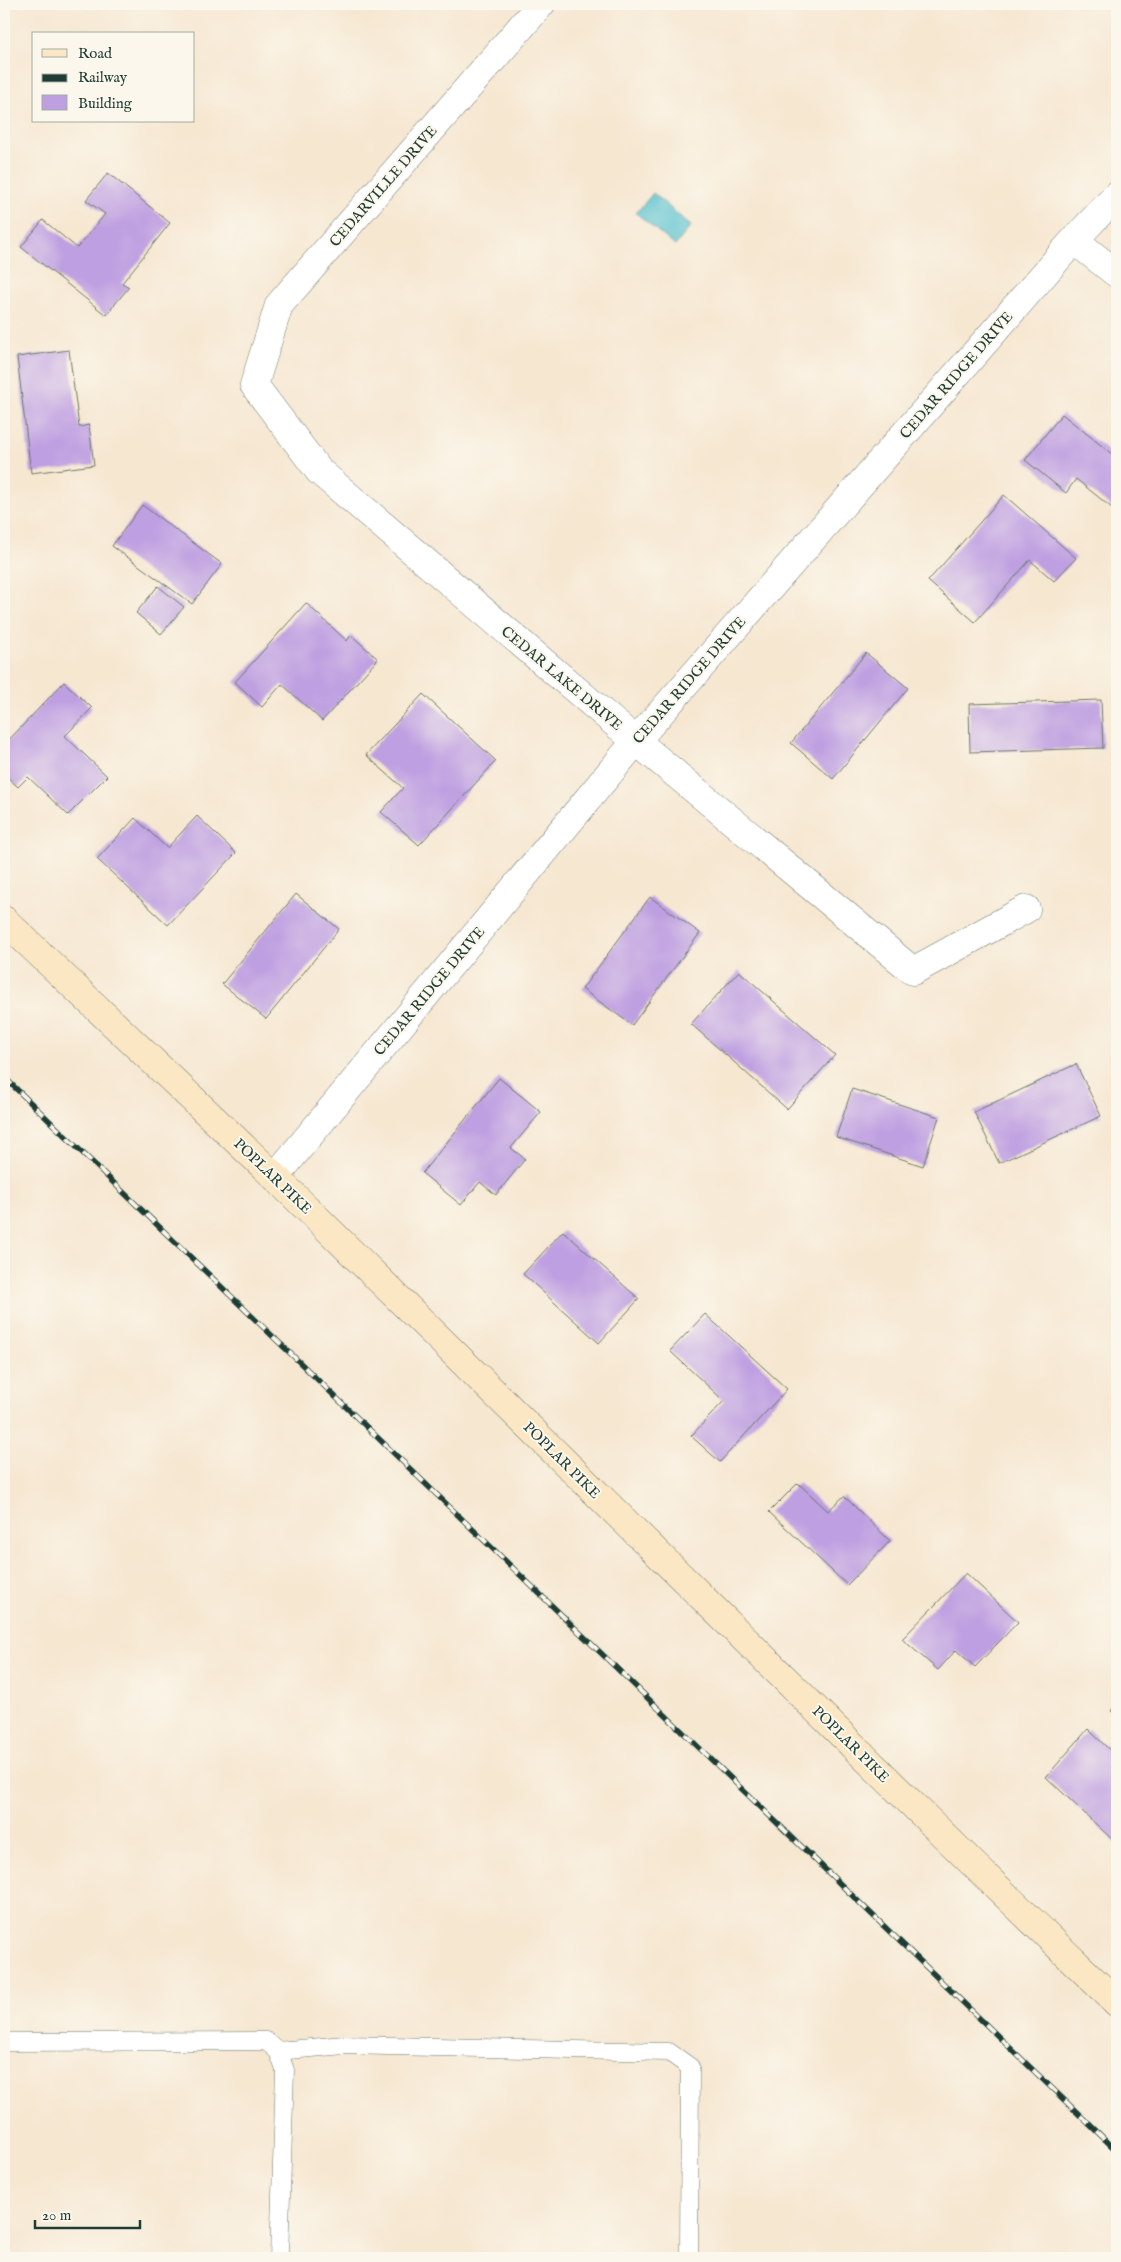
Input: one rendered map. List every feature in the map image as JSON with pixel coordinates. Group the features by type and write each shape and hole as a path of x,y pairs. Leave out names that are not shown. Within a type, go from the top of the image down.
{"main road":[{"name":"POPLAR PIKE","path":"4,920 275,1177 966,1858 1117,2003"}],"street":[{"name":"CEDARVILLE DRIVE","path":"254,386 279,305 541,4"},
{"name":"CEDAR RIDGE DRIVE","path":"275,1177 636,741 1074,240 1117,195"},
{"path":"1074,240 1117,274"},
{"name":"CEDAR LAKE DRIVE","path":"254,386 319,471 636,741 913,971 1026,909"}],"lane":[{"path":"4,2042 266,2041 278,2051 285,2070 279,2258"},
{"path":"278,2051 344,2045 669,2052 690,2067 690,2258"}],"water":[{"path":"653,193 691,226 675,246 636,213"}],"building":[{"path":"108,173 170,223 122,283 129,287 106,315 21,247 43,220 77,248 105,214 86,200"},
{"path":"69,350 79,427 89,425 94,465 31,473 17,357"},
{"path":"1062,414 1117,458 1117,512 1076,479 1066,493 1025,460"},
{"path":"1004,495 1076,558 1054,581 1030,560 975,622 928,581"},
{"path":"142,505 222,564 192,604 112,546"},
{"path":"158,586 184,607 161,634 136,613"},
{"path":"306,603 347,641 351,635 378,659 322,721 282,684 262,707 235,682"},
{"path":"866,653 908,688 833,779 791,743"},
{"path":"64,682 92,708 65,736 107,776 68,815 28,777 18,787 4,774 4,745"},
{"path":"423,694 496,761 419,845 381,812 403,788 366,755"},
{"path":"1101,700 1103,748 970,752 969,704"},
{"path":"197,816 236,853 168,925 97,859 135,818 167,848"},
{"path":"296,894 339,929 266,1019 222,984"},
{"path":"650,897 700,933 632,1025 582,989"},
{"path":"739,971 835,1055 787,1109 691,1024"},
{"path":"1076,1064 1101,1116 999,1163 974,1112"},
{"path":"499,1078 541,1112 511,1148 525,1159 496,1195 480,1182 461,1205 422,1173"},
{"path":"852,1089 939,1117 923,1166 836,1137"},
{"path":"563,1231 639,1299 599,1343 523,1274"},
{"path":"705,1314 787,1389 720,1462 691,1436 724,1401 670,1351"},
{"path":"798,1483 828,1511 844,1496 890,1541 847,1585 769,1512"},
{"path":"966,1573 1018,1622 975,1667 956,1650 938,1670 902,1639"},
{"path":"1117,1702 1117,1715 1111,1711"},
{"path":"1088,1729 1117,1757 1117,1761 1112,1767 1117,1772 1117,1844 1046,1777"}],"railway":[{"path":"4,1077 1117,2151"}]}
